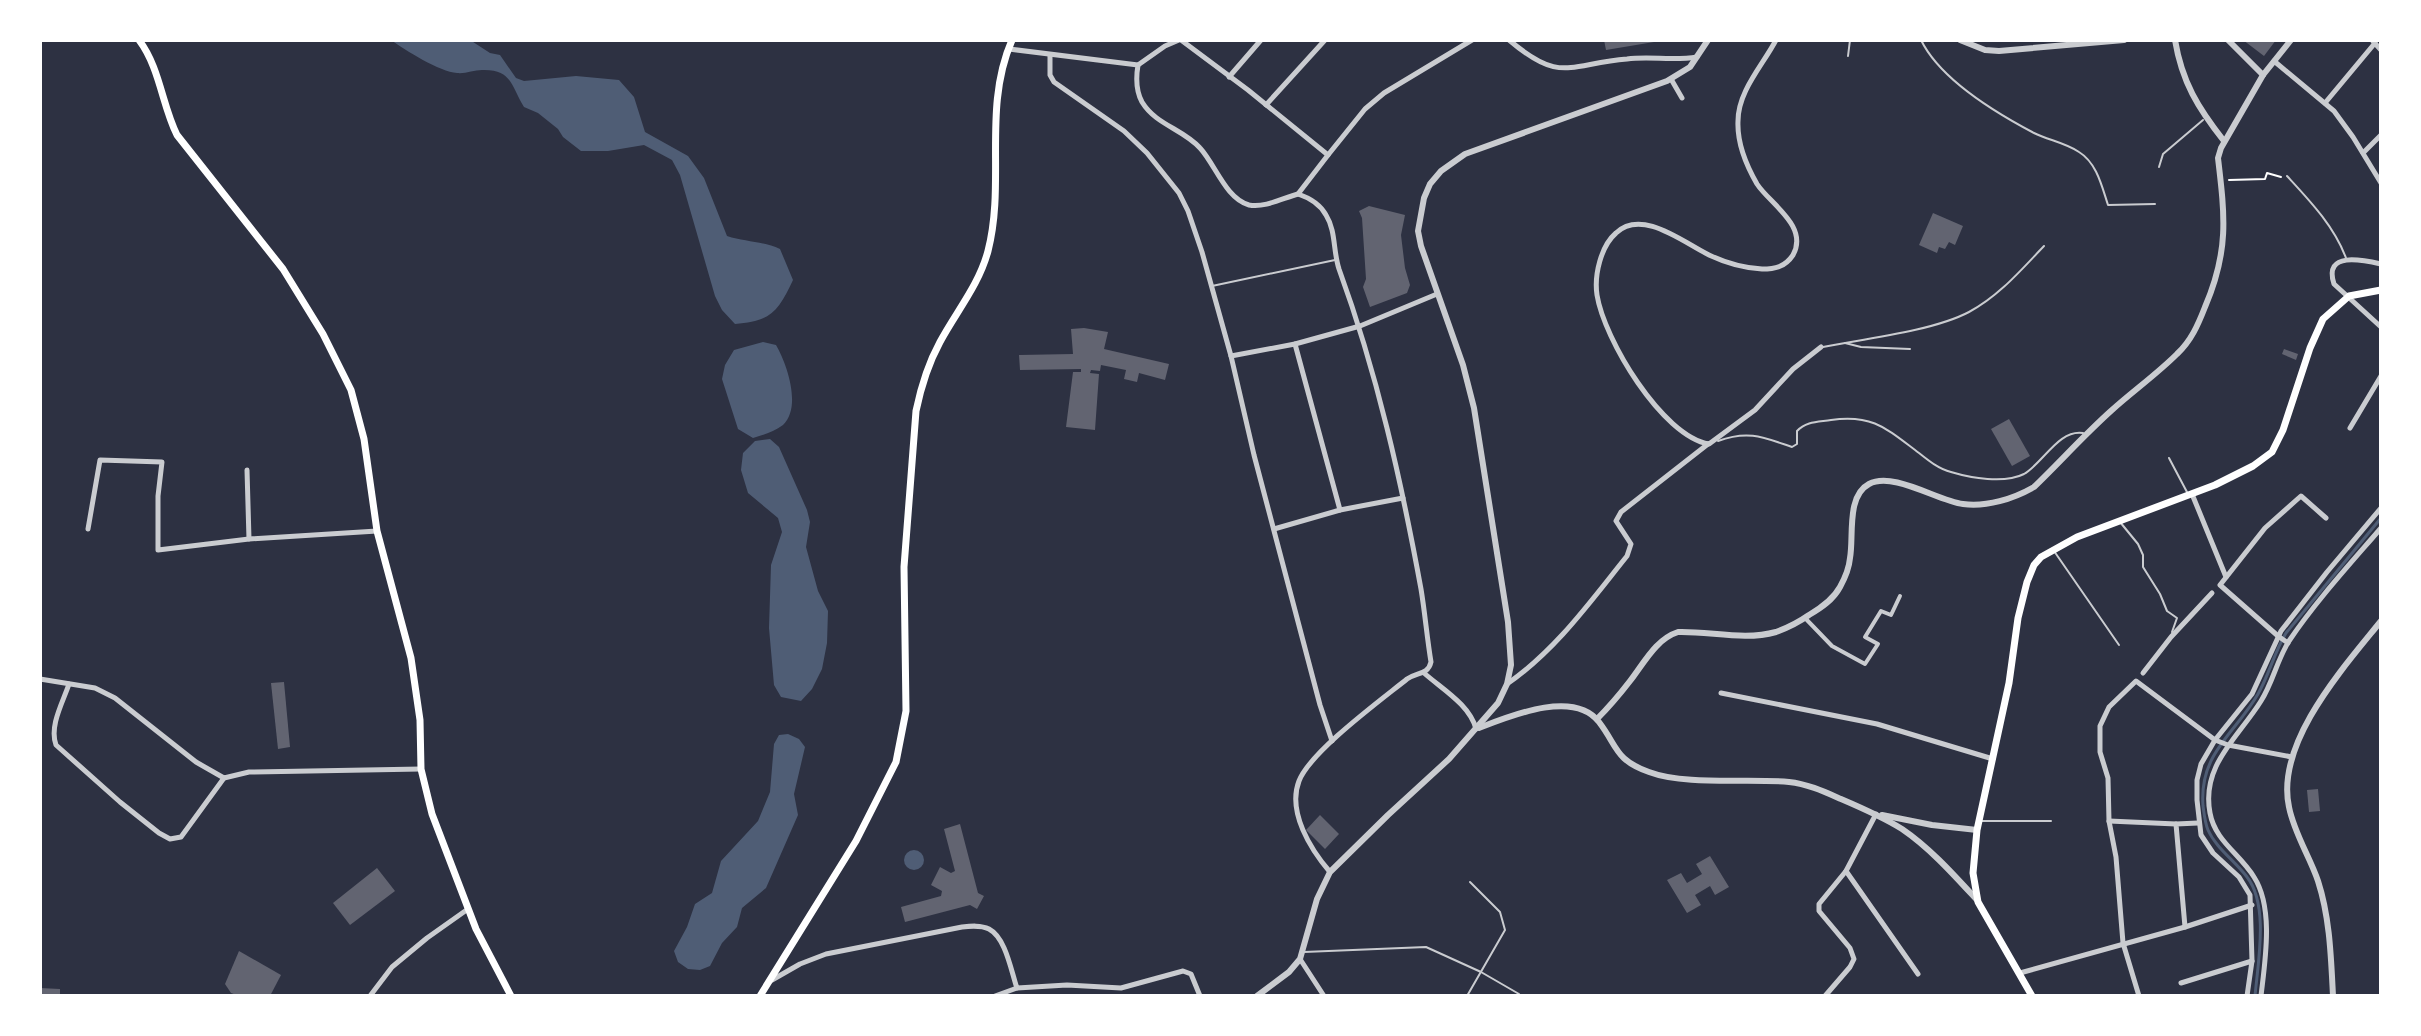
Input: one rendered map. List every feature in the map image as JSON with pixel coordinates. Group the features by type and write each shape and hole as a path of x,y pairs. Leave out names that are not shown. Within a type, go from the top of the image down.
{"main road":[{"path":"139,40 151,59 177,135 276,260 323,334 357,409 377,531 411,658 420,720 421,769 432,814 468,909 511,996"},
{"path":"760,996 856,841 885,787 900,748 907,681 904,567 916,411 934,354 970,294 988,252 993,209 996,98 1012,40"},
{"path":"2031,994 1978,902 1973,873 1978,825 2009,683 2023,596 2034,565 2041,557 2077,537 2232,478 2272,452 2323,319 2349,296 2381,290"}],"street":[{"path":"1008,49 1138,65 1165,46 1180,40 1328,155"},
{"path":"1229,77 1261,40"},
{"path":"1266,105 1325,40"},
{"path":"1138,65 1136,79 1141,100 1153,115 1201,149 1230,191 1240,200 1249,205 1260,205 1298,194 1365,109 1384,93 1472,40"},
{"path":"1509,40 1541,63 1558,69 1625,59 1680,60 1698,57"},
{"path":"1257,996 1289,972 1302,955 1317,899 1330,872 1449,759 1498,703 1507,684 1512,652 1482,452 1463,365 1426,267 1418,231 1430,184 1441,171 1465,154 1671,79 1690,67 1708,40"},
{"path":"1709,444 1679,430 1641,386 1611,336 1597,293 1597,278 1600,262 1612,236 1629,225 1656,227 1730,264 1775,269 1792,256 1796,247 1792,226 1759,187 1749,168 1740,146 1738,121 1740,104 1776,40"},
{"path":"1960,40 1985,50 1999,51 2124,40"},
{"path":"2175,40 2184,79 2206,118 2224,141"},
{"path":"2228,40 2263,75"},
{"path":"1597,719 1668,635 1690,631 1749,635 1775,632 1827,604 1839,590 1849,565 1856,499 1870,483 1895,483 1960,504 1998,501 2022,494 2034,487 2111,410 2178,354 2199,323 2223,254 2224,222 2218,158 2224,141 2263,75 2291,40"},
{"path":"2325,103 2374,42 2381,50"},
{"path":"1050,55 1050,75 1054,82 1124,131 1147,153 1179,193 1195,227 1332,741"},
{"path":"2274,61 2342,121 2381,183"},
{"path":"1671,79 1682,98"},
{"path":"2363,153 2381,135"},
{"path":"1298,194 1316,203 1327,216 1336,260 1376,379 1403,498 1431,662 1424,673 1407,679 1332,741 1298,783 1296,803 1303,832 1313,852 1330,872"},
{"path":"2381,264 2347,259 2332,269 2331,276 2334,284 2381,327"},
{"path":"1231,356 1295,344 1360,326 1437,294"},
{"path":"1295,344 1340,510"},
{"path":"1507,684 1532,667 1554,645 1627,556 1631,544 1616,521 1621,512 1755,410 1793,369 1821,347"},
{"path":"2350,428 2381,376"},
{"path":"88,529 100,460 162,462 158,496 158,550 249,539 377,531"},
{"path":"247,470 249,539"},
{"path":"2190,495 2226,578"},
{"path":"2283,640 2220,585 2265,528 2301,496 2326,518"},
{"path":"1274,529 1340,510 1403,498"},
{"path":"2261,996 2266,914 2264,900 2254,875 2217,833 2210,815 2209,782 2222,742 2283,640 2327,572 2381,508"},
{"path":"2247,996 2252,961 2252,905 2246,886 2213,853 2201,835 2197,780 2201,764 2259,705 2283,640 2381,528"},
{"path":"2143,673 2212,593"},
{"path":"1805,618 1832,646 1865,664 1878,644 1865,637 1881,611 1891,615 1900,596"},
{"path":"2333,996 2324,908 2318,882 2289,806 2288,785 2292,757 2320,702 2381,621"},
{"path":"1424,673 1466,709 1476,729"},
{"path":"40,679 95,688 115,698 196,762 224,778"},
{"path":"2139,996 2123,943 2116,857 2109,821 2108,778 2100,752 2100,726 2109,707 2136,681 2222,742 2292,757"},
{"path":"69,684 55,726 53,737 56,745 120,802 170,839 181,837 224,778 249,772 421,769"},
{"path":"1721,693 1877,724 1993,759"},
{"path":"1476,729 1519,712 1571,707 1586,710 1597,719 1616,751 1649,772 1681,778 1790,782 1814,788 1876,814 1918,842 1978,902"},
{"path":"1876,814 1932,825 1978,825"},
{"path":"1825,996 1854,959 1850,948 1819,911 1819,904 1846,871 1876,814"},
{"path":"2109,821 2198,823"},
{"path":"2176,824 2185,927"},
{"path":"1846,871 1918,974"},
{"path":"2020,973 2252,905"},
{"path":"370,996 392,967 468,909"},
{"path":"769,981 826,954 980,926 997,936 1017,988"},
{"path":"1302,955 1324,996"},
{"path":"2181,983 2252,961"},
{"path":"999,995 1017,988 1084,985 1121,988 1183,971 1191,974 1200,996"},
{"path":"1121,988 1123,996"},
{"path":"2021,996 2031,994"}],"lane":[{"path":"1848,56 1850,40"},
{"path":"1921,40 1950,76 1975,96 2035,133 2080,152 2094,168 2108,205 2155,204"},
{"path":"2159,167 2163,154 2206,118"},
{"path":"2287,176 2319,212 2347,259"},
{"path":"1821,347 1941,323 1969,312 2005,287 2044,246"},
{"path":"1212,286 1336,260"},
{"path":"1843,343 1910,349"},
{"path":"1709,444 1737,434 1771,438 1792,447 1797,444 1797,431 1804,424 1862,418 1884,428 1946,471 1984,478 2024,473 2070,434 2078,432 2087,435"},
{"path":"2169,458 2190,495"},
{"path":"2119,521 2138,544 2143,555 2143,567 2167,611 2177,618 2171,637"},
{"path":"2053,550 2119,645"},
{"path":"1978,825 2051,821"},
{"path":"1467,996 1505,930 1500,912 1470,882"},
{"path":"1302,955 1426,947 1481,972 1519,994"}],"path":[{"path":"2221,180 2265,179 2267,173 2287,176"}],"water":[{"path":"391,40 470,40 490,53 500,55 516,78 524,81 576,76 619,80 634,97 645,132 688,156 704,178 727,236 780,249 793,280 778,307 765,317 735,324 722,310 715,296 680,175 672,160 644,145 608,151 581,151 538,113 524,107 509,80 499,72 450,72"},
{"path":"763,342 776,345 780,353 791,385 791,408 783,425 753,438 738,429 722,379 725,365 734,350"},
{"path":"770,439 779,447 807,510 810,522 806,547 818,591 828,611 822,669 812,689 801,701 781,697 774,685 769,628 771,565 782,532 778,518 748,493 741,470 743,453 755,441"},
{"path":"788,734 799,739 805,747 794,794 798,815 766,888 742,908 737,927 722,943 710,966 700,970 688,969 678,962 674,951 695,904 712,893 721,861 758,821 770,792 774,744 779,735"},
{"path":"914,850 921,853 924,860 921,867 914,870 907,867 904,860 907,853"}],"building":[{"path":"1604,40 1654,40 1654,42 1606,50"},
{"path":"2243,40 2276,40 2264,56"},
{"path":"1369,206 1405,215 1401,235 1410,285 1407,293 1370,307 1363,287 1366,279 1359,211"},
{"path":"1933,213 1963,226 1955,245 1949,242 1945,249 1939,247 1937,253 1919,245"},
{"path":"1071,329 1108,332 1104,349 1169,364 1165,380 1139,373 1137,382 1124,379 1126,370 1101,365 1100,371 1091,370 1090,373 1099,374 1095,430 1066,427 1073,372 1081,372 1081,369 1020,370 1019,355 1073,354"},
{"path":"2284,349 2298,354 2296,360 2282,354"},
{"path":"2009,419 2030,456 2012,466 1991,429"},
{"path":"284,682 290,747 278,749 271,683"},
{"path":"2318,789 2320,811 2309,812 2307,790"},
{"path":"1320,815 1339,834 1325,849 1306,830"},
{"path":"960,824 978,893 984,896 977,909 970,905 905,922 901,907 941,896 942,891 931,885 940,867 951,873 955,871 944,829"},
{"path":"1710,856 1729,887 1715,895 1710,886 1695,895 1701,905 1687,913 1667,880 1681,873 1687,883 1702,874 1696,864"},
{"path":"377,868 395,891 350,925 333,903"},
{"path":"239,951 281,975 270,996 231,993 225,984"},
{"path":"40,988 60,989 60,996 40,996"}],"waterway":[{"path":"2255,996 2260,951 2258,903 2247,877 2208,830 2203,806 2207,772 2220,745 2258,694 2286,633 2381,518"}]}
